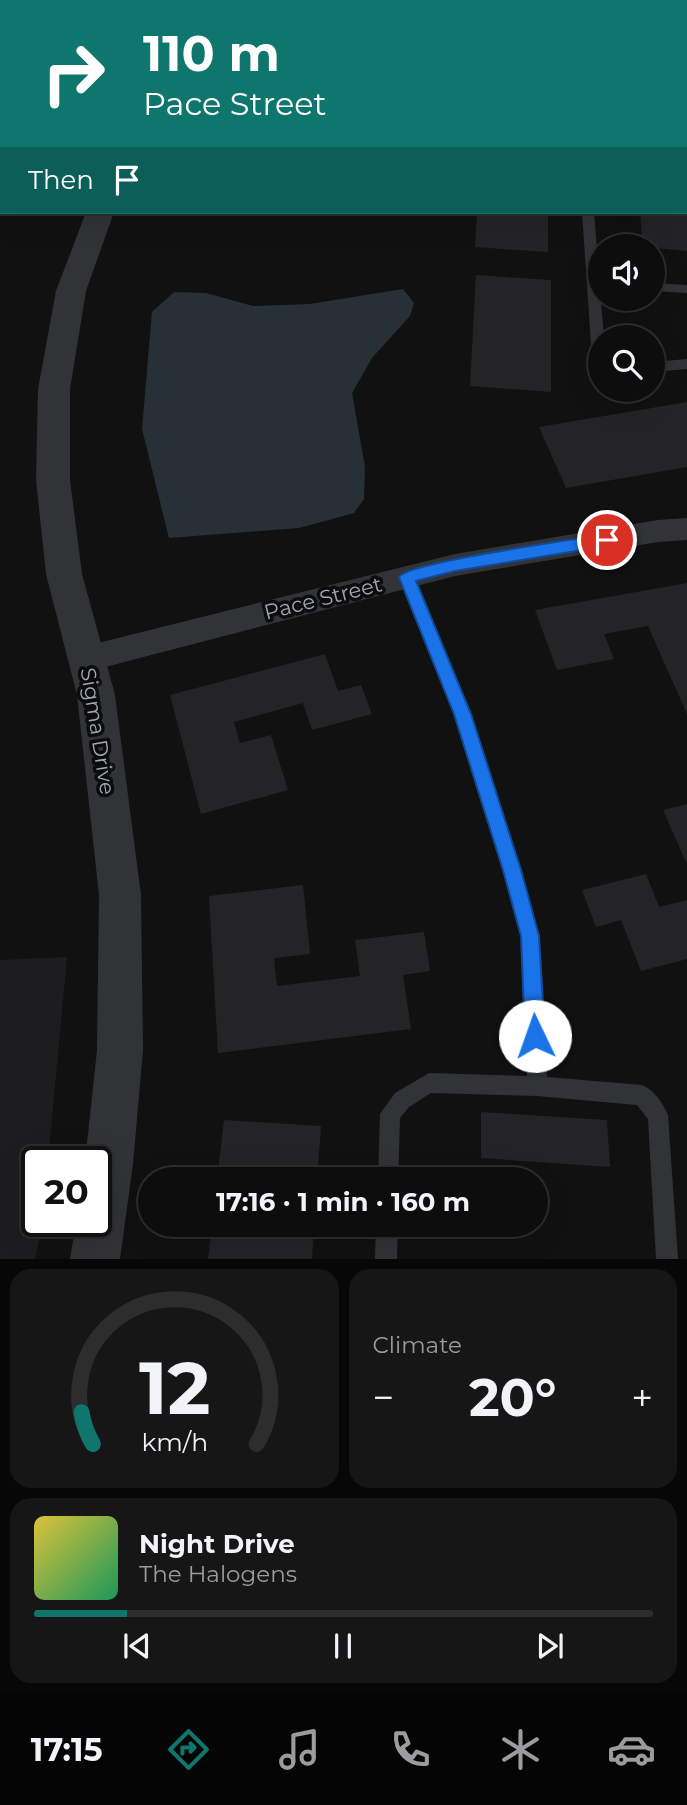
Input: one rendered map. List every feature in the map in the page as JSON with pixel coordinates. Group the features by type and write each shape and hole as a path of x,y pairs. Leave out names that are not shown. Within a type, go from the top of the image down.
{"street":[{"name":"Sigma Drive","path":"95,1259 109,1164 120,1050 120,895 96,695 64,574 54,494 54,389 71,291 99,214"},
{"name":"Pace Street","path":"86,659 455,565 658,531 687,529"}],"lane":[{"path":"588,214 590,234"},
{"path":"665,288 687,289"},
{"path":"665,367 687,364"},
{"path":"406,577 462,714 530,936 537,1086"},
{"path":"388,1167 390,1114 416,1089 429,1083 537,1086 642,1095 658,1115 667,1259"},
{"path":"386,1259 387,1237"}],"shaded area":[{"path":"403,289 414,303 410,316 372,358 352,393 365,467 364,499 354,513 299,528 169,538 142,429 152,312 174,292 206,293 253,306 310,304"},
{"path":"67,957 49,1146 21,1146 21,1237 40,1237 35,1259 0,1259 0,960"}],"building":[{"path":"477,214 548,214 548,252 475,247"},
{"path":"640,214 687,214 687,251 665,249 665,234 642,234"},
{"path":"476,275 551,280 551,392 470,386"},
{"path":"687,402 687,467 566,488 539,427"},
{"path":"687,583 687,714 648,626 604,634 614,659 557,670 535,610"},
{"path":"325,654 338,691 361,685 372,714 312,730 303,703 234,722 240,743 271,735 288,790 201,814 170,695"},
{"path":"687,804 687,864 663,810"},
{"path":"646,874 659,907 687,900 687,959 641,971 621,920 596,927 582,890"},
{"path":"303,885 310,954 274,958 277,986 360,976 355,940 424,932 430,971 403,975 411,1029 218,1053 209,896"},
{"path":"481,1112 607,1120 610,1167 481,1158"},
{"path":"224,1120 321,1126 318,1167 219,1167"},
{"path":"211,1237 313,1237 312,1259 208,1259"}],"route":[{"path":"535,1036 530,936 512,870 462,714 406,577 455,565 607,540"}]}
